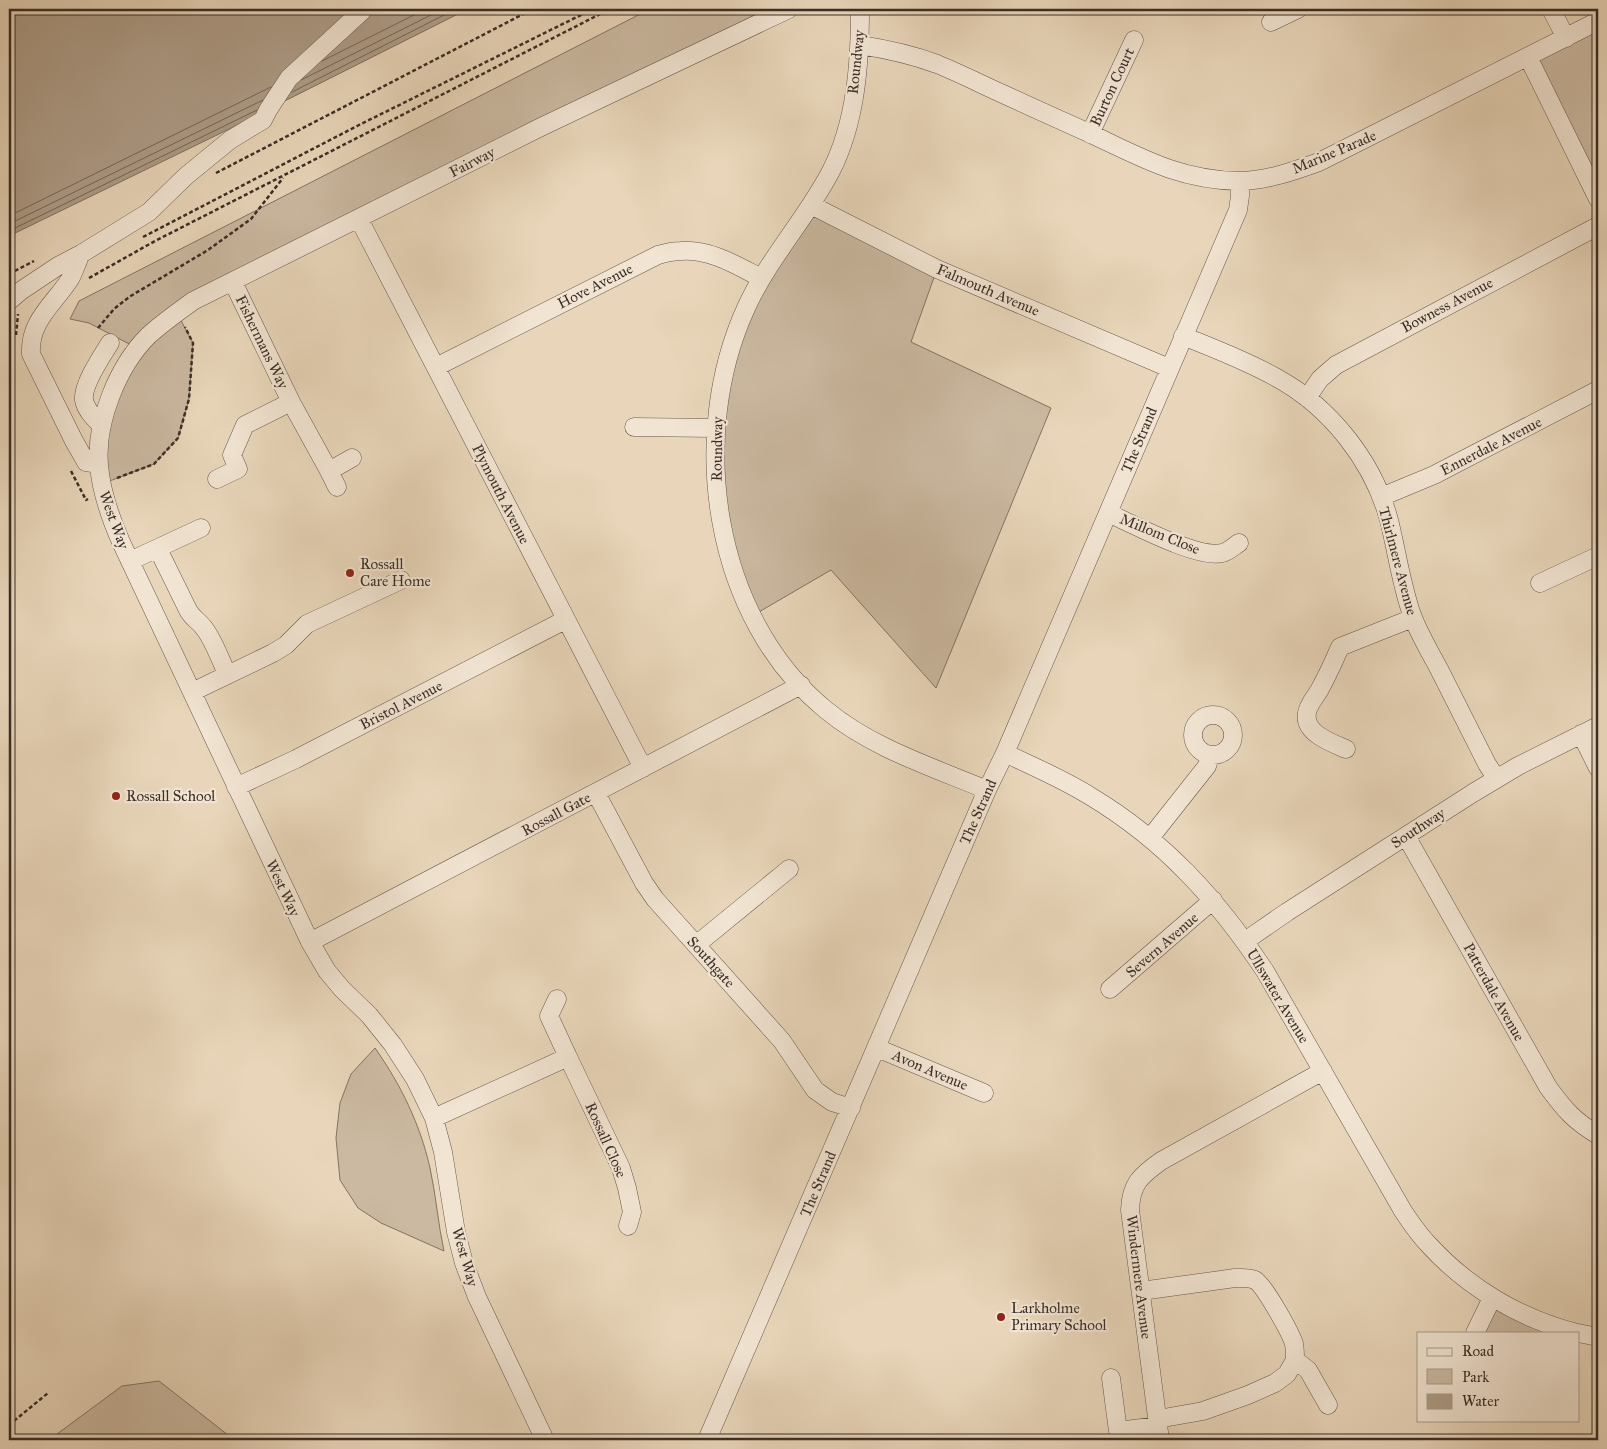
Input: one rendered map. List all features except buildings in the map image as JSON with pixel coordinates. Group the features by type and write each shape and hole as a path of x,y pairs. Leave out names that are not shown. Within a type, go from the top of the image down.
{"street":[{"name":"Fairway","path":"161,325 193,301 541,127 789,9"},
{"name":"Roundway","path":"860,9 860,45 846,132 831,170 811,205 761,278 745,310 732,346 722,383 715,428 716,491 722,523 738,583 752,616 764,638 781,662 801,685 824,709 868,738 887,748 987,790"},
{"path":"1271,22 1298,9"},
{"path":"1551,9 1566,38"},
{"path":"9,301 58,266 149,212 186,176 230,140 263,120 289,78 362,11"},
{"name":"Marine Parade","path":"860,45 879,48 936,64 1164,168 1207,178 1240,181 1295,171 1319,162 1598,21"},
{"name":"Burton Court","path":"1090,134 1134,40"},
{"path":"1528,58 1598,199"},
{"name":"The Strand","path":"707,1440 987,790 1005,754 1238,210 1240,181"},
{"name":"Falmouth Avenue","path":"811,205 937,269 1169,368"},
{"name":"Plymouth Avenue","path":"359,219 643,768"},
{"name":"Bowness Avenue","path":"1307,398 1320,380 1336,365 1598,226"},
{"name":"Hove Avenue","path":"436,367 658,255 681,251 700,252 720,258 761,278"},
{"path":"81,254 70,279 36,326 30,342 31,354 86,462 99,464"},
{"name":"Fishermans Way","path":"233,282 291,402 337,487"},
{"name":"West Way","path":"161,325 147,337 128,361 117,381 102,426 99,464 102,484 113,524 310,942 327,971 342,989 369,1015 393,1044 415,1079 434,1118 443,1152 456,1232 464,1263 477,1297 545,1440"},
{"name":"Thirlmere Avenue","path":"1183,336 1256,367 1278,379 1307,398 1330,418 1350,442 1366,467 1381,497 1413,618 1487,764 1496,778"},
{"path":"102,426 93,418 84,401 85,389 110,343"},
{"name":"Ennerdale Avenue","path":"1381,497 1434,475 1598,390"},
{"name":"Fishermans Way","path":"217,479 238,469 232,455 245,425 291,402"},
{"path":"634,427 715,428"},
{"path":"329,471 352,458"},
{"name":"Millom Close","path":"1108,513 1187,548 1201,552 1222,553 1239,543"},
{"path":"130,561 201,528"},
{"path":"158,549 188,610 209,635 228,674"},
{"path":"1540,583 1598,556"},
{"path":"192,692 273,653 286,645 307,624 401,580"},
{"path":"1346,749 1314,732 1306,719 1307,711 1340,647 1413,618"},
{"name":"Bristol Avenue","path":"236,787 305,754 565,620"},
{"name":"Rossall Gate","path":"310,942 801,685"},
{"name":"Southway","path":"1245,941 1286,912 1496,778 1598,726"},
{"path":"1581,734 1598,768"},
{"name":"Ullswater Avenue","path":"1005,754 1064,781 1092,797 1150,838 1184,868 1213,900 1245,941 1278,993 1403,1212 1428,1245 1457,1273 1492,1298 1555,1330 1570,1332"},
{"path":"1150,838 1207,766 1210,756"},
{"name":"Southgate","path":"596,793 644,883 655,899 782,1041 814,1090 832,1102 851,1108"},
{"name":"Patterdale Avenue","path":"1406,836 1548,1087 1562,1106 1580,1124 1598,1135"},
{"path":"696,945 789,869"},
{"name":"Severn Avenue","path":"1110,989 1213,900"},
{"name":"Rossall Close","path":"557,999 549,1016 621,1168 632,1212 628,1226"},
{"name":"Avon Avenue","path":"877,1048 984,1093"},
{"path":"434,1118 568,1057"},
{"name":"Windermere Avenue","path":"1159,1428 1130,1210 1131,1195 1137,1181 1161,1161 1322,1071"},
{"path":"1111,1378 1119,1436 1159,1428 1248,1395 1274,1383 1287,1374 1295,1360 1294,1344 1289,1332 1263,1288 1256,1281 1246,1277 1141,1291"},
{"path":"1475,1332 1492,1298"},
{"name":"Ullswater Avenue","path":"1580,1333 1598,1337"},
{"path":"1295,1360 1308,1370 1328,1405"}],"path":[{"path":"208,178 533,9"},
{"path":"138,239 359,125 593,9"},
{"path":"83,282 155,241 610,9"},
{"path":"98,328 114,309 129,297 208,250 251,219 284,176"},
{"path":"102,484 154,464 178,438 189,399 193,343 177,313"},
{"path":"9,1425 48,1393"}],"green space":[{"path":"650,9 789,9 177,313 193,343 189,399 178,438 154,464 102,484 99,446 137,348 89,323 70,319 79,301"},
{"path":"1598,21 1598,199 1528,57"},
{"path":"811,205 937,269 911,342 1051,408 936,688 831,570 752,616 716,491 732,345"},
{"path":"375,1048 401,1091 421,1136 432,1178 444,1251 381,1223 358,1208 340,1180 336,1138 340,1103 351,1074"},
{"path":"1492,1298 1552,1332 1475,1332"},
{"path":"159,1381 228,1435 231,1440 49,1440 122,1386"}],"water":[{"path":"9,9 468,9 217,135 9,236"}],"place":[{"name":"Rossall Care Home","path":"350,573"},
{"name":"Rossall School","path":"116,796"},
{"name":"Larkholme Primary School","path":"1001,1317"}]}
